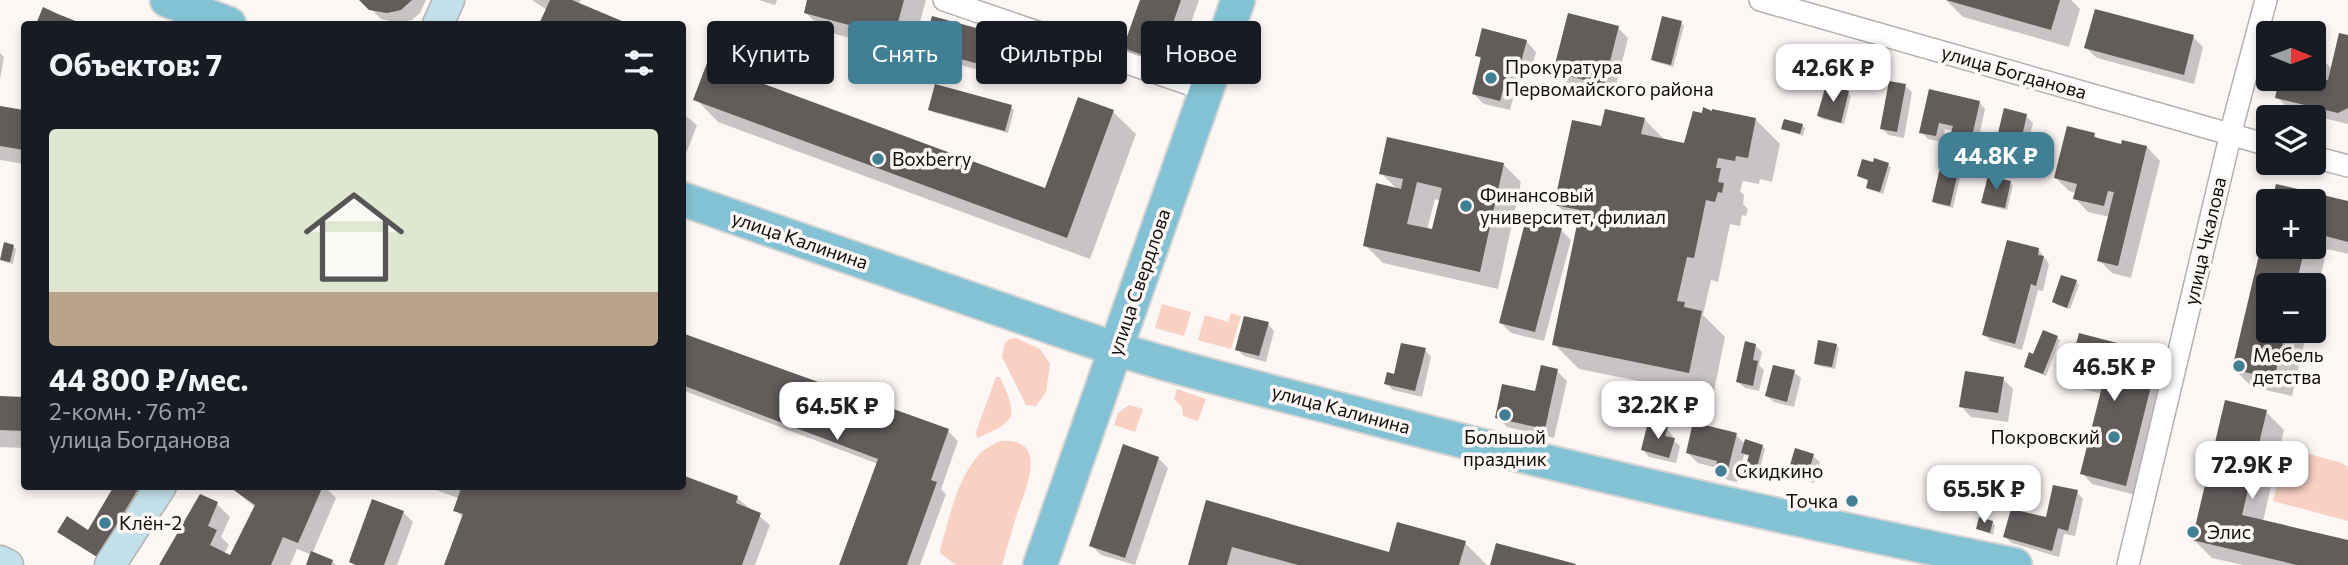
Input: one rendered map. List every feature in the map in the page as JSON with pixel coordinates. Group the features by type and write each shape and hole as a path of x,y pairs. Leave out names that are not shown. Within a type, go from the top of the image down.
{"main road":[{"path":"167,0 221,21"},
{"path":"439,21 449,0"},
{"name":"улица Свердлова","path":"1040,565 1238,0"},
{"name":"улица Калинина","path":"686,200 1115,349 1617,480 2015,565"},
{"path":"110,565 158,490"},
{"path":"0,561 8,565"}],"street":[{"path":"944,0 1206,90"},
{"name":"улица Богданова","path":"1760,0 2256,142"},
{"name":"улица Чкалова","path":"2129,565 2231,135 2266,0"},
{"path":"2326,160 2348,166"}],"shaded area":[{"path":"1162,304 1191,312 1184,336 1155,328"},
{"path":"1231,313 1241,316 1231,349 1198,340 1205,315 1228,322"},
{"path":"1016,338 1040,349 1050,364 1046,392 1036,406 1026,405 1002,357 1004,345 1009,339"},
{"path":"996,377 1000,377 1010,401 1011,416 1000,427 977,438 976,432"},
{"path":"1177,389 1206,399 1198,421 1183,416 1182,407 1174,399"},
{"path":"1129,405 1143,409 1135,432 1114,425 1118,413"},
{"path":"1000,441 1016,442 1025,447 1030,456 1028,480 1002,565 956,565 941,554 940,550 954,501 977,457"},
{"path":"2287,448 2348,467 2348,521 2273,501"}],"building":[{"path":"359,0 412,0 401,10 387,13 369,10"},
{"path":"550,0 572,0 622,21 540,21"},
{"path":"807,0 904,0 898,21 848,21 848,25 804,13"},
{"path":"1140,0 1181,0 1174,21 1141,21 1141,54 1127,49 1127,37"},
{"path":"1946,0 2060,0 2051,30"},
{"path":"43,7 76,21 37,21"},
{"path":"2095,9 2194,35 2184,75 2084,48"},
{"path":"1568,13 1619,26 1604,85 1553,72"},
{"path":"932,16 950,21 931,21"},
{"path":"1662,16 1682,21 1671,65 1651,60"},
{"path":"962,24 976,28 976,63 962,59"},
{"name":"Прокуратура Первомайского района","path":"1482,28 1527,40 1521,62 1511,59 1500,101 1472,94 1481,57 1475,56"},
{"path":"2339,33 2348,35 2348,108 2338,113 2326,110 2326,105 2304,105 2275,98 2276,91 2326,91"},
{"path":"707,63 707,84 764,84 1045,188 1078,97 1114,110 1067,238 693,100"},
{"path":"1889,81 1906,84 1897,132 1880,129"},
{"path":"935,84 1012,105 1005,131 928,110"},
{"path":"1826,85 1849,91 1841,123 1817,116"},
{"path":"1929,89 1980,101 1971,141 1950,136 1953,126 1939,123 1936,136 1919,133"},
{"path":"0,106 21,110 21,150 0,146"},
{"path":"1703,107 1756,118 1748,158 1736,156 1735,161 1718,158 1716,168 1721,168 1718,182 1724,183 1722,193 1718,192 1715,202 1706,200 1694,258 1687,257 1677,301 1685,302 1684,307 1702,311 1689,373 1552,345 1580,210 1554,205 1572,120 1601,126 1605,109 1645,118 1641,134 1684,143 1693,111 1702,113"},
{"path":"2004,108 2027,114 2017,159 1993,154"},
{"path":"1784,119 1803,124 1800,134 1781,129"},
{"path":"2067,126 2095,133 2094,137 2121,144 2122,140 2147,146 2118,266 2097,261 2114,192 2108,191 2104,206 2073,199 2077,184 2054,178"},
{"name":"Финансовый университет, филиал","path":"1387,137 1504,163 1480,272 1363,246 1376,183 1401,189 1403,179 1379,174","holes":["1417,182 1442,188 1432,229 1407,224"]},
{"path":"1944,151 1962,156 1950,206 1932,202"},
{"path":"1874,158 1889,163 1880,192 1866,188 1868,180 1857,176 1862,159 1873,162"},
{"path":"1988,176 2011,181 2005,208 1981,203"},
{"path":"2276,184 2297,189 2275,189"},
{"path":"2326,196 2348,201 2348,242 2326,236"},
{"path":"1526,219 1562,228 1535,332 1499,323"},
{"path":"2007,240 2039,248 2038,255 2044,256 2036,286 2031,284 2015,344 1982,335"},
{"path":"4,242 14,245 10,262 0,260"},
{"path":"2258,259 2302,259 2299,273 2256,273 2256,343 2283,343 2274,379 2232,369"},
{"path":"2061,275 2077,280 2067,308 2052,302"},
{"path":"1244,316 1269,322 1259,356 1235,350"},
{"path":"2043,330 2058,336 2043,374 2024,367 2029,352 2033,354"},
{"path":"2079,333 2159,354 2126,486 2080,474 2102,387 2067,378"},
{"path":"686,334 949,429 931,480 937,482 907,565 839,565 878,459 686,387"},
{"path":"1818,340 1837,344 1832,367 1814,364"},
{"path":"1745,341 1756,344 1753,360 1758,361 1753,386 1736,382"},
{"path":"1401,343 1426,348 1415,391 1384,384 1387,372 1394,374"},
{"path":"1541,365 1558,369 1545,429 1495,418 1502,384 1535,391"},
{"path":"1773,365 1795,370 1787,402 1765,396"},
{"path":"1965,371 2004,377 1998,413 1959,407"},
{"path":"0,396 21,397 21,431 0,430"},
{"path":"2225,400 2267,410 2242,515 2348,540 2348,565 2297,565 2192,540"},
{"path":"1648,422 1668,427 1665,436 1675,438 1669,458 1641,450"},
{"path":"1693,422 1737,433 1727,473 1715,470 1717,461 1686,453"},
{"path":"1745,439 1763,445 1754,478 1743,475 1749,455 1741,453"},
{"path":"1123,444 1159,457 1125,558 1089,546"},
{"path":"1795,448 1814,454 1807,477 1788,472"},
{"path":"686,476 738,496 736,503 761,513 742,565 444,565 463,514 453,511 461,490 686,490"},
{"path":"2053,485 2078,490 2068,531 2058,528 2052,551 2003,537 2011,509 2046,517"},
{"name":"Клён-2","path":"112,490 138,490 97,557 57,532 67,516 88,530"},
{"path":"234,490 321,490 298,543 283,537 271,565 159,565 200,494 218,502 208,526 217,530 210,545 230,555 255,505"},
{"path":"372,499 404,511 384,565 356,565 349,562"},
{"path":"1206,500 1389,552 1397,522 1466,541 1459,565 1298,565 1232,547 1227,565 1188,565"},
{"path":"1979,517 1993,521 1990,533 1976,529"},
{"path":"1496,543 1576,564 1490,565"},
{"path":"311,551 333,560 331,565 306,565"}],"place":[{"name":"Прокуратура Первомайского района","path":"1491,78"},
{"name":"Boxberry","path":"878,159"},
{"name":"Финансовый университет, филиал","path":"1466,206"},
{"name":"Мебель детства","path":"2239,366"},
{"name":"Большой праздник","path":"1505,415"},
{"name":"Покровский","path":"2114,437"},
{"name":"Скидкино","path":"1721,471"},
{"name":"Точка","path":"1852,501"},
{"name":"Клён-2","path":"105,523"},
{"name":"Элис","path":"2193,532"}]}
